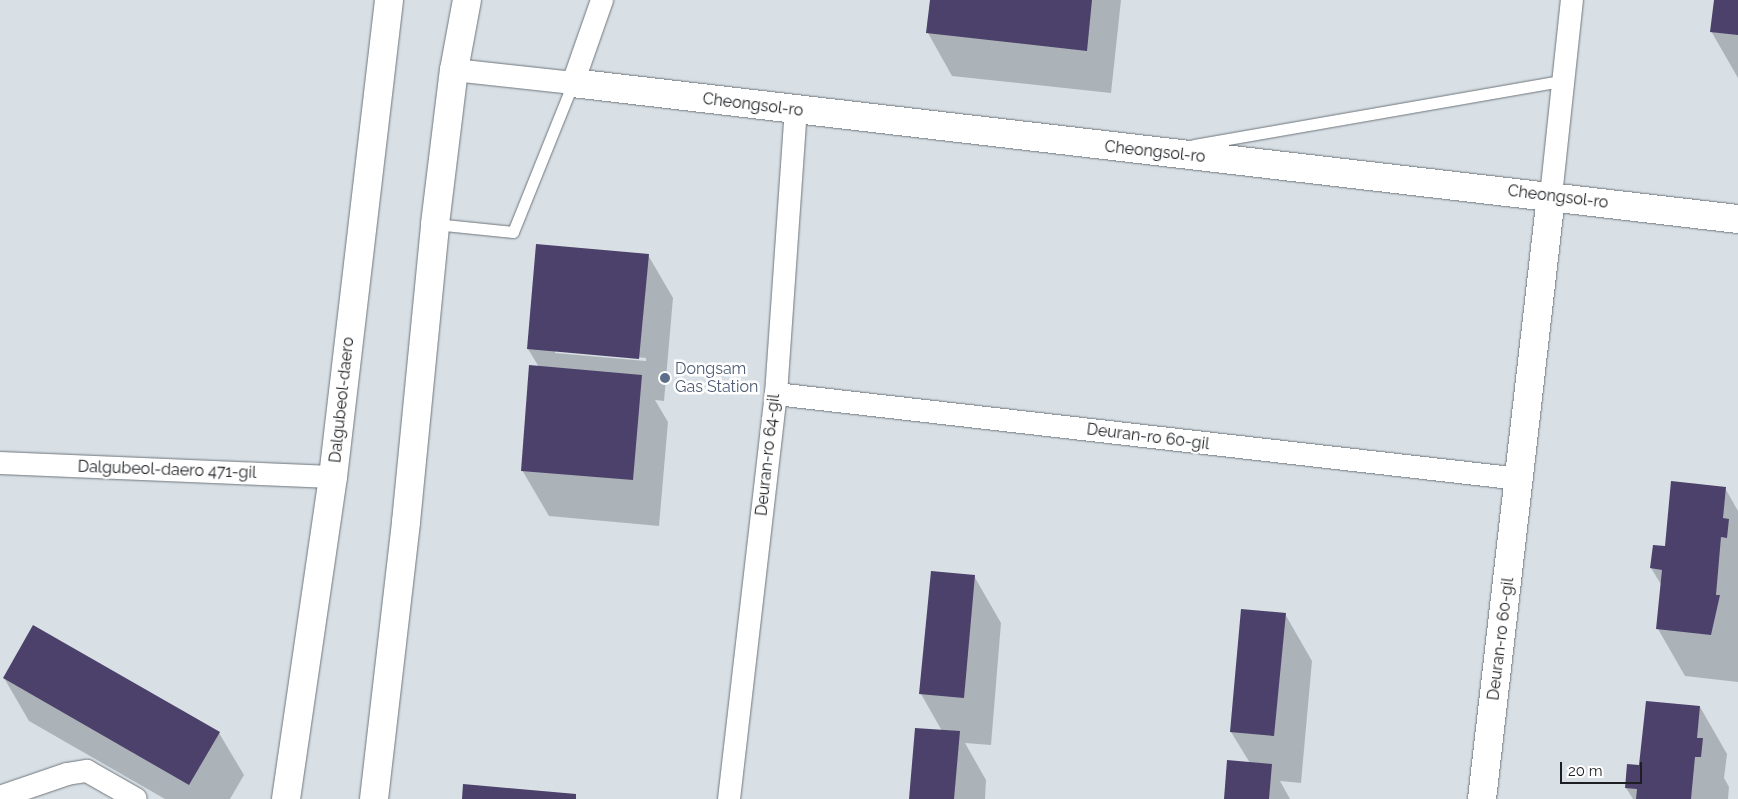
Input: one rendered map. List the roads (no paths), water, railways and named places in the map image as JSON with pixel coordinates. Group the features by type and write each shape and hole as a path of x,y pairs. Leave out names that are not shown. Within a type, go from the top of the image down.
{"street":[{"name":"Dalgubeol-daero","path":"286,799 333,477 389,0"},
{"path":"374,799 406,522 435,224 454,70 467,0"},
{"path":"454,70 573,83 602,0"},
{"path":"1551,196 1572,0"},
{"name":"Cheongsol-ro","path":"573,83 796,111 1551,196 1738,219"},
{"name":"Deuran-ro 64-gil","path":"729,799 776,394 796,111"},
{"name":"Deuran-ro 60-gil","path":"1482,799 1551,196"},
{"name":"Deuran-ro 60-gil","path":"776,394 1520,479"},
{"name":"Dalgubeol-daero 471-gil","path":"0,463 333,477"},
{"path":"0,797 67,774 87,771 136,799"}],"lane":[{"path":"1158,152 1562,81"},
{"path":"435,224 513,232 573,83"}],"place":[{"name":"Dongsam Gas Station","path":"665,378"}]}
